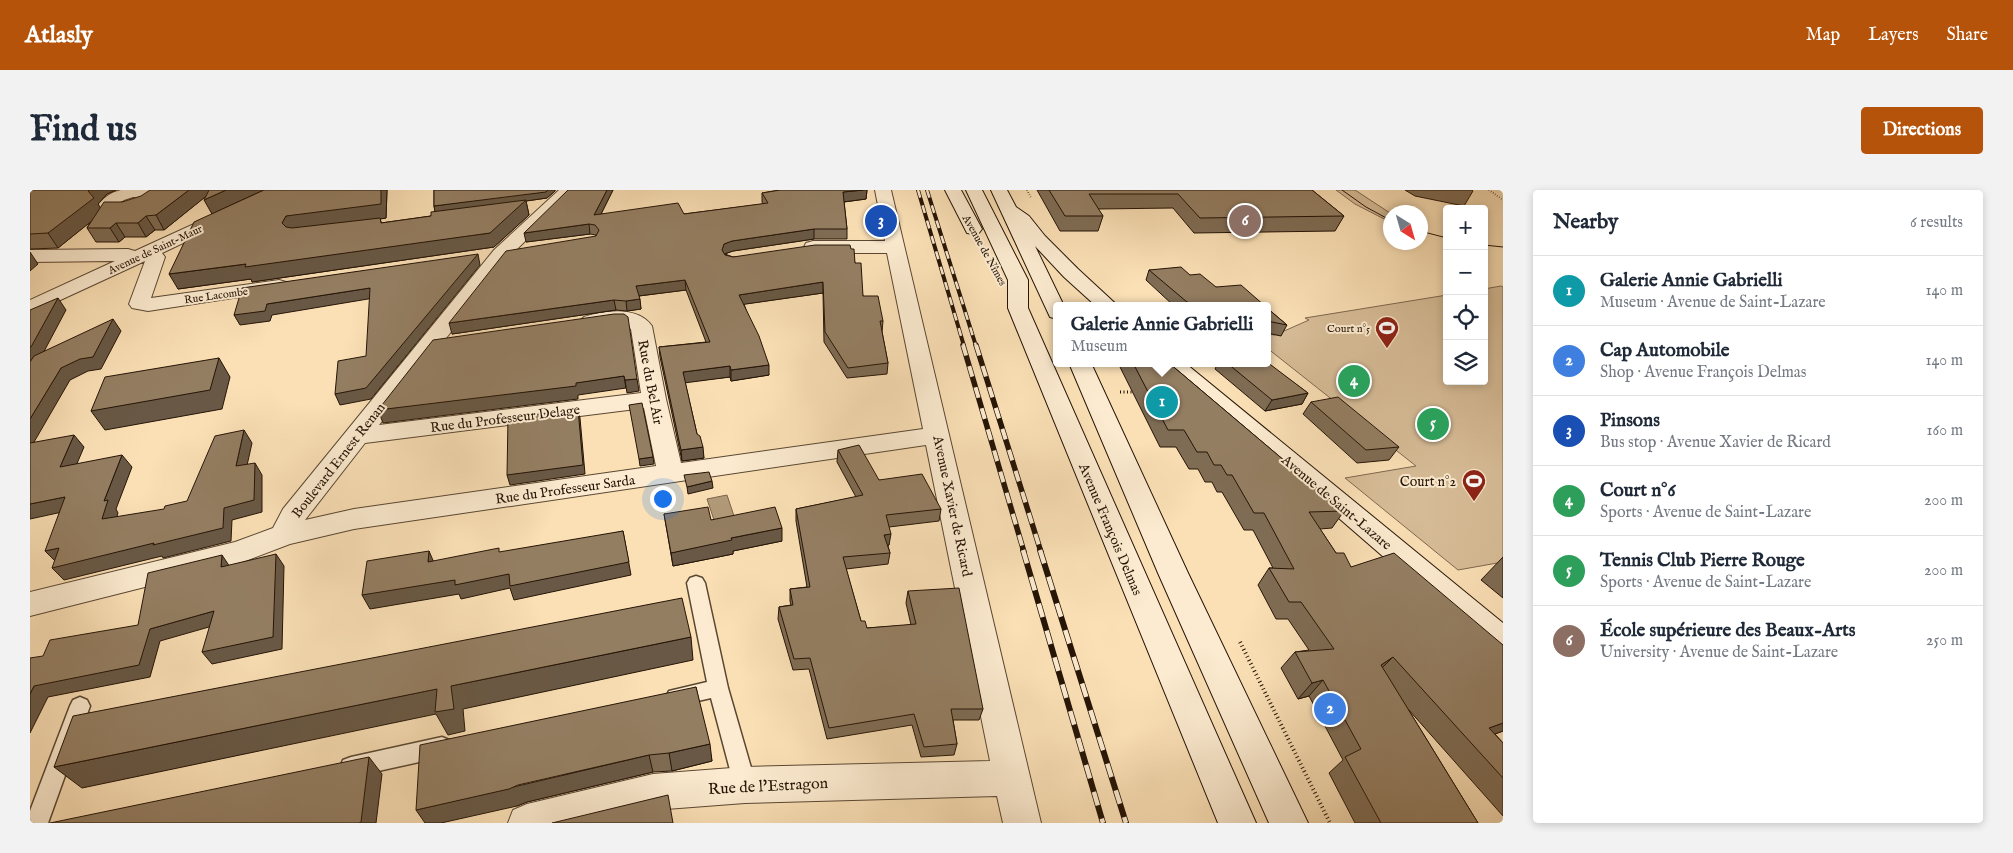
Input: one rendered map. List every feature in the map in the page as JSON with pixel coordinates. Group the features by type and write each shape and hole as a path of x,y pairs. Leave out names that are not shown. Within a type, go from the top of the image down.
{"street":[{"name":"Avenue de Saint-Maur","path":"30,308 281,190"},
{"name":"Avenue Xavier de Ricard","path":"884,190 1022,823"},
{"name":"Avenue de Nîmes","path":"953,190 1018,308"},
{"path":"999,190 1007,209 1067,302"},
{"name":"Avenue de Nîmes","path":"973,191 1018,280"},
{"name":"Boulevard Ernest Renan","path":"284,535 294,516 355,436 501,254 551,201"},
{"path":"1007,209 1023,220 1039,240 1071,273 1104,302"},
{"path":"796,250 814,247 895,247"},
{"path":"472,258 533,249"},
{"path":"30,256 143,254"},
{"name":"Rue Lacombe","path":"143,254 156,257 139,304 148,305 295,284"},
{"path":"1018,280 1063,302"},
{"name":"Avenue François Delmas","path":"1018,280 1018,308 1237,823"},
{"name":"Rue du Bel Air","path":"568,325 616,318 631,318 640,326 671,474"},
{"path":"428,345 463,340"},
{"path":"1082,367 1173,573 1289,823"},
{"name":"Avenue de Saint-Lazare","path":"1176,367 1503,642"},
{"name":"Rue du Professeur Delage","path":"355,436 654,399"},
{"name":"Rue du Professeur Sarda","path":"284,535 354,520 937,435"},
{"path":"30,604 240,552 284,535"},
{"name":"Rue de l'Estragon","path":"527,823 653,792 745,785 1012,778"}],"lane":[{"path":"696,583 718,688 745,785"},
{"path":"660,700 718,688"},
{"path":"37,823 80,706"},
{"path":"331,771 457,744"}],"path":[{"path":"1489,190 1503,200"},
{"path":"1116,392 1137,392"}],"shaded area":[{"path":"1336,190 1355,190 1383,208 1383,218 1355,204"},
{"path":"1503,287 1503,562 1458,570 1345,478 1416,466 1271,351 1271,334 1275,335 1309,320 1305,318 1443,296 1443,385 1488,385 1488,288"},
{"path":"727,495 736,522 716,526 707,499"}],"building":[{"path":"30,190 89,190 94,198 48,233 30,234"},
{"path":"150,190 189,190 156,215 146,216 138,223 116,223 110,228 87,228 104,202 122,202 141,196"},
{"path":"209,190 226,190 204,200"},
{"path":"264,190 381,190 381,204 286,216 282,223 286,227 292,228 380,218 381,223 431,216 431,212 526,200 490,233 245,267 246,264 169,274 194,222"},
{"path":"434,190 548,190 546,192 434,206"},
{"path":"568,190 607,190 594,215 678,203 684,214 768,203 762,193 780,190 863,190 843,192 847,229 814,229 732,241 724,244 722,250 725,255 733,257 815,245 850,245 851,249 854,249 855,263 861,263 863,296 878,296 883,321 880,321 888,363 848,368 825,332 823,282 739,295 759,336 769,365 731,370 730,366 683,372 697,434 700,436 703,447 681,450 659,347 710,342 685,280 636,286 640,299 614,300 449,323 506,251 596,236 599,230 595,225 589,224 524,233"},
{"path":"1049,190 1312,190 1344,216 1200,218 1178,194 1089,194 1103,216 1065,216"},
{"path":"478,254 366,388 335,394 338,361 366,356 370,288 267,304 265,311 234,315 242,288"},
{"path":"1181,267 1190,275 1200,274 1216,287 1241,285 1260,302 1187,302 1149,270"},
{"path":"58,298 31,347 30,347 30,310"},
{"path":"1271,311 1287,325 1271,322"},
{"path":"624,314 628,317 637,379 625,380 624,376 576,383 576,386 378,410 433,340"},
{"path":"113,319 93,357 80,359 61,368 30,419 30,362 34,356"},
{"path":"219,358 210,390 91,411 105,377"},
{"path":"1271,365 1308,393 1272,400 1232,367 1271,367"},
{"path":"1135,367 1174,367 1344,511 1309,512 1336,553 1344,553 1351,567 1394,553 1503,645 1503,723 1489,728 1503,743 1503,778 1393,657 1381,665 1478,823 1381,823 1345,757 1361,749 1323,680 1312,683 1295,652 1334,649 1301,602 1289,602 1269,568 1294,569 1264,513 1254,513 1232,475 1227,475 1221,465 1214,465 1207,452 1197,452 1184,430 1168,430"},
{"path":"1338,397 1399,447 1366,450 1311,402"},
{"path":"642,403 653,457 639,459 629,405"},
{"path":"578,409 583,465 507,475 508,418"},
{"path":"244,430 236,466 255,463 254,500 224,508 223,528 52,568 59,548 45,551 65,497 30,504 30,443 74,435 60,467 122,455 104,501 108,500 102,519 164,509 165,506 187,501 215,436"},
{"path":"859,445 879,480 922,474 941,509 886,515 891,534 884,535 890,553 843,557 861,621 865,621 867,628 916,624 908,591 959,588 983,709 951,709 957,744 924,747 914,714 829,728 810,658 794,659 779,607 793,605 790,589 810,587 796,509 863,495 838,450"},
{"path":"709,472 712,481 687,487 684,475"},
{"path":"708,507 711,520 775,507 782,528 671,553 664,514"},
{"path":"623,531 629,562 510,586 509,574 455,585 455,580 362,595 367,561 429,551 428,562 499,548 499,552"},
{"path":"276,554 273,637 202,652 214,611 150,629 139,665 34,686 30,694 30,658 43,656 50,640 138,625 148,573 222,555 221,567"},
{"path":"682,598 691,637 451,686 454,709 435,712 437,689 54,767 73,716"},
{"path":"696,687 710,744 669,753 649,755 416,810 420,745"},
{"path":"369,757 361,822 359,823 50,823"},
{"path":"668,795 673,823 552,823"}],"tram line":[{"path":"1342,190 1383,216"},
{"path":"1428,233 1443,237"},
{"path":"1488,245 1503,247"}],"railway":[{"path":"918,190 964,346"},
{"path":"927,190 976,346"},
{"path":"963,345 1024,552"},
{"path":"976,345 1041,552"},
{"path":"1023,550 1103,823"},
{"path":"1040,550 1126,823"}],"place":[{"name":"Pinsons","path":"881,221"},
{"name":"École supérieure des Beaux-Arts","path":"1245,221"},
{"name":"Court n°5","path":"1387,349"},
{"name":"Court n°6","path":"1354,381"},
{"name":"Galerie Annie Gabrielli","path":"1162,402"},
{"name":"Tennis Club Pierre Rouge","path":"1433,424"},
{"name":"Court n°2","path":"1474,502"},
{"name":"Cap Automobile","path":"1330,709"}]}
